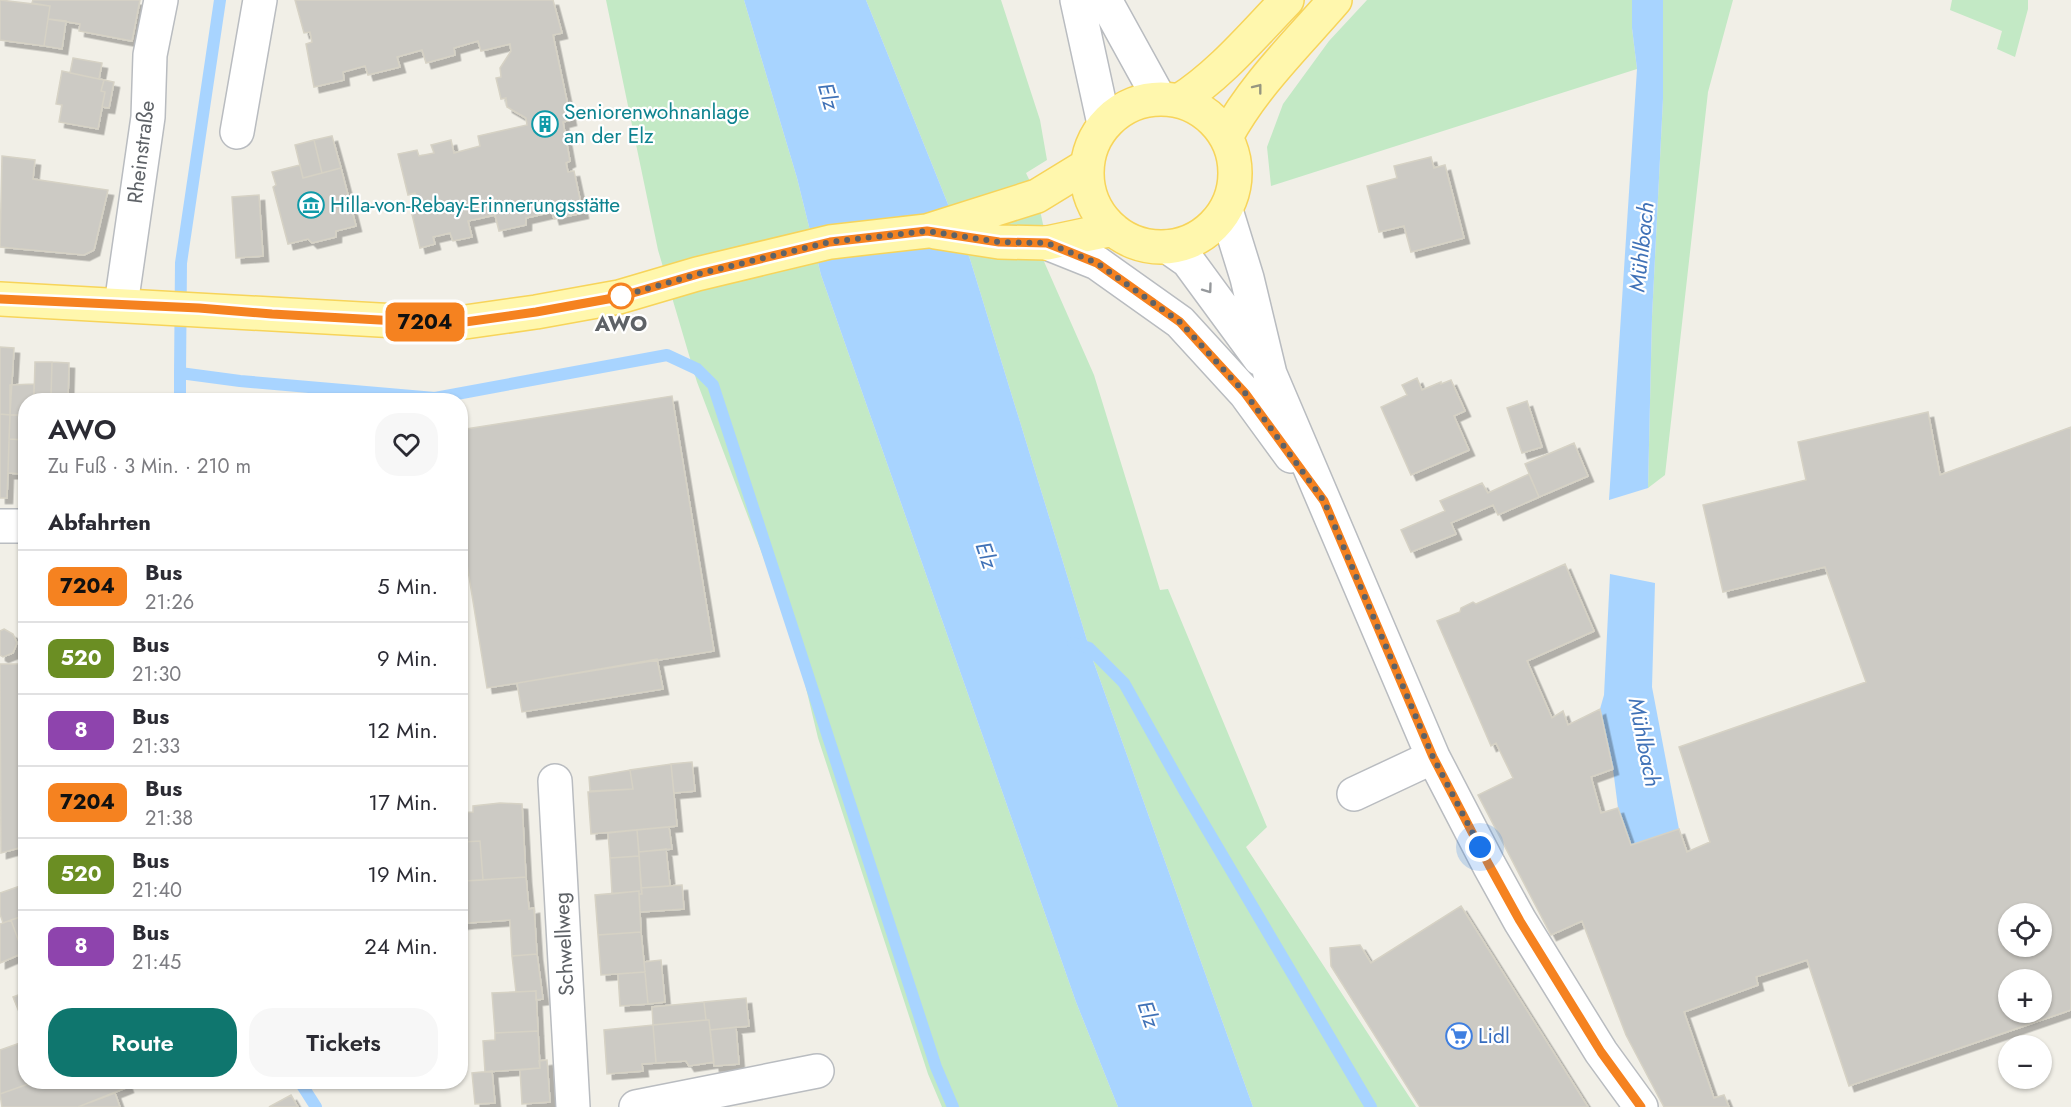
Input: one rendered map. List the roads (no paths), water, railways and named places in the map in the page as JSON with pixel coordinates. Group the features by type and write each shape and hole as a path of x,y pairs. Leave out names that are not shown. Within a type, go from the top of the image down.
{"main road":[{"path":"1169,99 1198,108 1214,121 1226,137 1233,155 1236,174 1233,193 1226,210 1209,230 1191,242 1168,247 1151,247 1128,240 1101,218 1087,185 1086,166 1090,148 1104,124 1120,110 1139,101 1169,99 1199,88 1287,0"},
{"path":"1226,137 1258,87 1335,0"},
{"path":"0,299 199,308 451,324 619,297 698,274 830,242 927,231 1036,196 1086,166"},
{"path":"927,231 999,242 1047,243 1113,229"}],"street":[{"name":"Rheinstraße","path":"121,305 148,117 150,55 160,0"},
{"path":"237,132 260,0"},
{"path":"1077,0 1104,124"},
{"path":"1106,0 1169,99"},
{"path":"1226,210 1247,278 1270,374 1433,757 1520,921 1601,1052 1641,1107"},
{"path":"1047,243 1097,263 1180,322 1245,393 1324,501"},
{"path":"1168,247 1188,261 1270,374"},
{"path":"0,526 18,526"},
{"path":"1354,794 1433,757"},
{"name":"Schwellweg","path":"555,781 573,1107"},
{"path":"636,1107 817,1071"}],"water":[{"name":"Elz","path":"744,0 866,0 970,259 1094,663 1253,1107 1118,1107 1076,1002 821,275 797,178"},
{"name":"Mühlbach","path":"1632,0 1663,0 1663,99 1652,317 1648,488 1609,500 1637,69 1632,28"},
{"name":"Mühlbach","path":"1610,574 1655,583 1652,687 1679,829 1631,845 1618,808 1613,769 1600,709 1604,695"}],"waterway":[{"path":"220,0 181,263 180,373 240,381 378,393"},
{"path":"462,393 667,355 697,369 713,385 936,1067 953,1107"},
{"path":"180,373 180,393"},
{"path":"1073,643 1089,648 1124,683 1185,792 1371,1107"},
{"path":"304,1089 316,1107"}],"place":[{"name":"Seniorenwohnanlage an der Elz","path":"545,124"},
{"name":"Hilla-von-Rebay-Erinnerungsstätte","path":"311,205"},
{"name":"AWO","path":"621,296"},
{"name":"Lidl","path":"1459,1036"}]}
